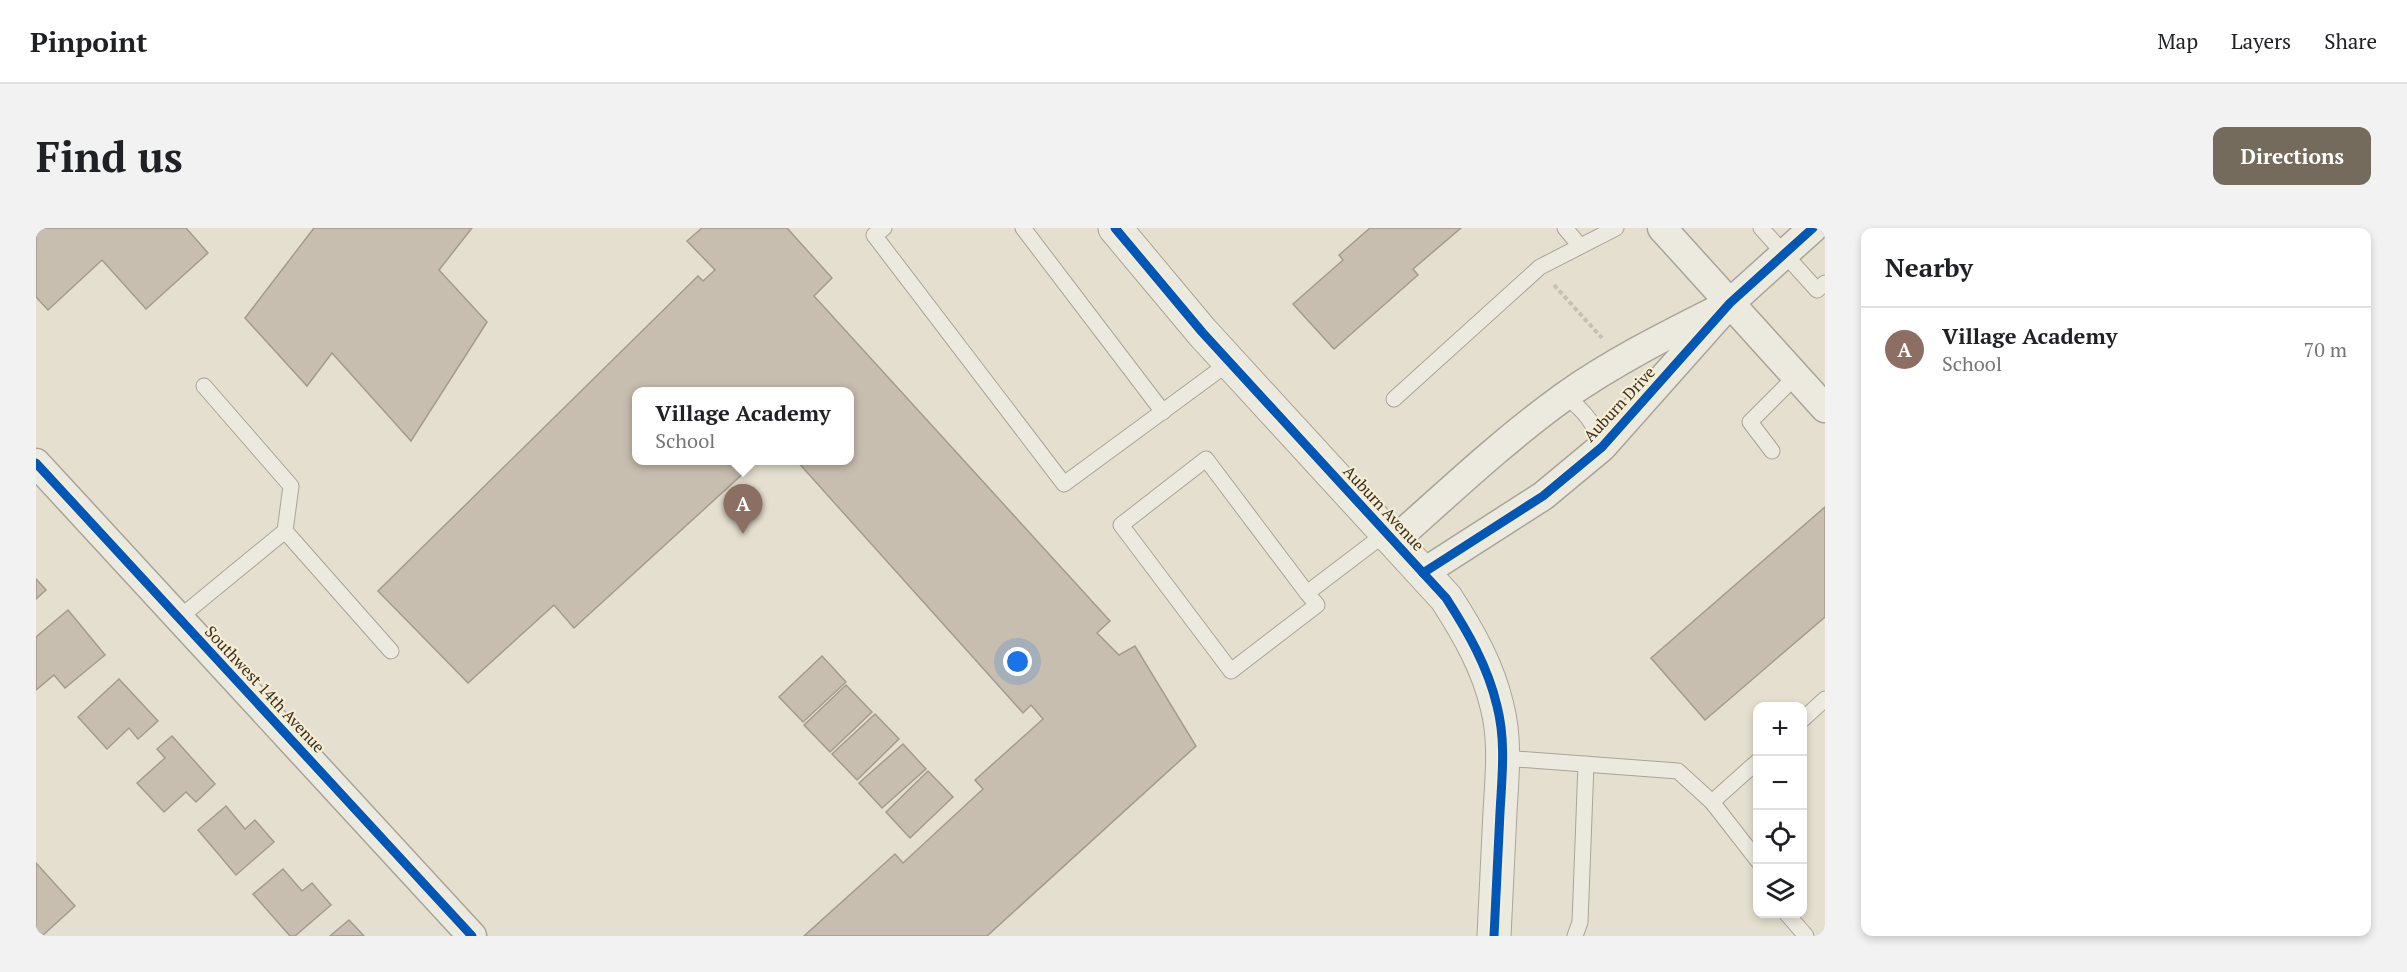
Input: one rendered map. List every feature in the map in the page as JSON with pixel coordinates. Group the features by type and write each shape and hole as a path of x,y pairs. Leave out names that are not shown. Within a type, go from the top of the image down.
{"street":[{"name":"Auburn Avenue","path":"1115,228 1230,362 1446,598 1461,621 1486,671 1498,707 1503,759 1494,936"},
{"path":"1662,228 1825,408"},
{"name":"Auburn Drive","path":"1423,573 1543,496 1602,447 1730,303 1813,228"},
{"name":"Auburn Drive","path":"1390,536 1565,396 1634,352 1730,303"},
{"name":"Southwest 14th Avenue","path":"36,463 472,936"}],"lane":[{"path":"1023,228 1163,412"},
{"path":"1565,228 1580,246"},
{"path":"1394,399 1540,267 1616,228"},
{"path":"1761,228 1817,290 1825,283"},
{"path":"879,232 1064,484 1230,362"},
{"path":"1772,451 1750,422 1796,376"},
{"path":"179,618 285,531 291,486 204,386"},
{"path":"1565,396 1583,409 1596,427 1602,447"},
{"path":"1206,459 1307,593 1317,605 1231,671 1120,525 1206,459"},
{"path":"285,531 391,651"},
{"path":"1307,593 1390,536"},
{"path":"1807,716 1825,699"},
{"path":"1503,759 1678,771 1712,802 1753,855"},
{"path":"1575,936 1580,922 1586,765"},
{"path":"1712,802 1753,765"},
{"path":"1790,918 1806,936"}],"path":[{"path":"1553,284 1604,340"}],"building":[{"path":"36,228 186,228 208,253 146,309 102,260 48,310 36,297"},
{"path":"314,228 472,228 439,270 487,322 411,441 332,353 307,386 245,318"},
{"path":"702,228 787,228 832,278 814,296 1110,621 1097,633 1119,655 1135,646 1196,746 987,936 804,936 895,854 903,863 983,789 975,780 1043,719 1031,705 1023,713 800,465 854,465 854,387 632,387 632,465 753,465 574,628 554,605 468,683 378,591 698,276 703,281 715,270 687,241"},
{"path":"1370,228 1461,228 1413,269 1418,275 1334,349 1293,304 1343,260 1339,255"},
{"path":"1825,507 1825,617 1705,720 1651,658"},
{"path":"36,579 46,590 36,599"},
{"path":"68,610 105,655 65,688 54,675 36,690 36,637"},
{"path":"822,656 846,682 803,722 779,697"},
{"path":"119,679 158,721 138,739 129,728 107,749 78,717"},
{"path":"846,685 872,712 830,752 804,725"},
{"path":"875,714 899,739 857,780 832,754"},
{"path":"172,736 215,784 196,802 186,792 164,812 137,783 165,758 157,749"},
{"path":"903,744 926,769 882,808 859,783"},
{"path":"928,771 953,797 910,838 886,812"},
{"path":"226,806 245,829 255,820 274,842 236,875 198,830"},
{"path":"36,863 75,906 42,936 36,936"},
{"path":"283,869 302,891 312,883 331,905 295,936 290,936 253,894"},
{"path":"349,920 364,936 330,936"}],"cycle path":[{"path":"1115,228 1202,332 1446,598 1469,637 1483,664 1493,692 1502,732 1494,936"},
{"path":"1423,573 1543,496 1602,447 1730,303 1813,228"},
{"path":"36,463 472,936"}],"place":[{"name":"Village Academy","path":"743,534"}]}
